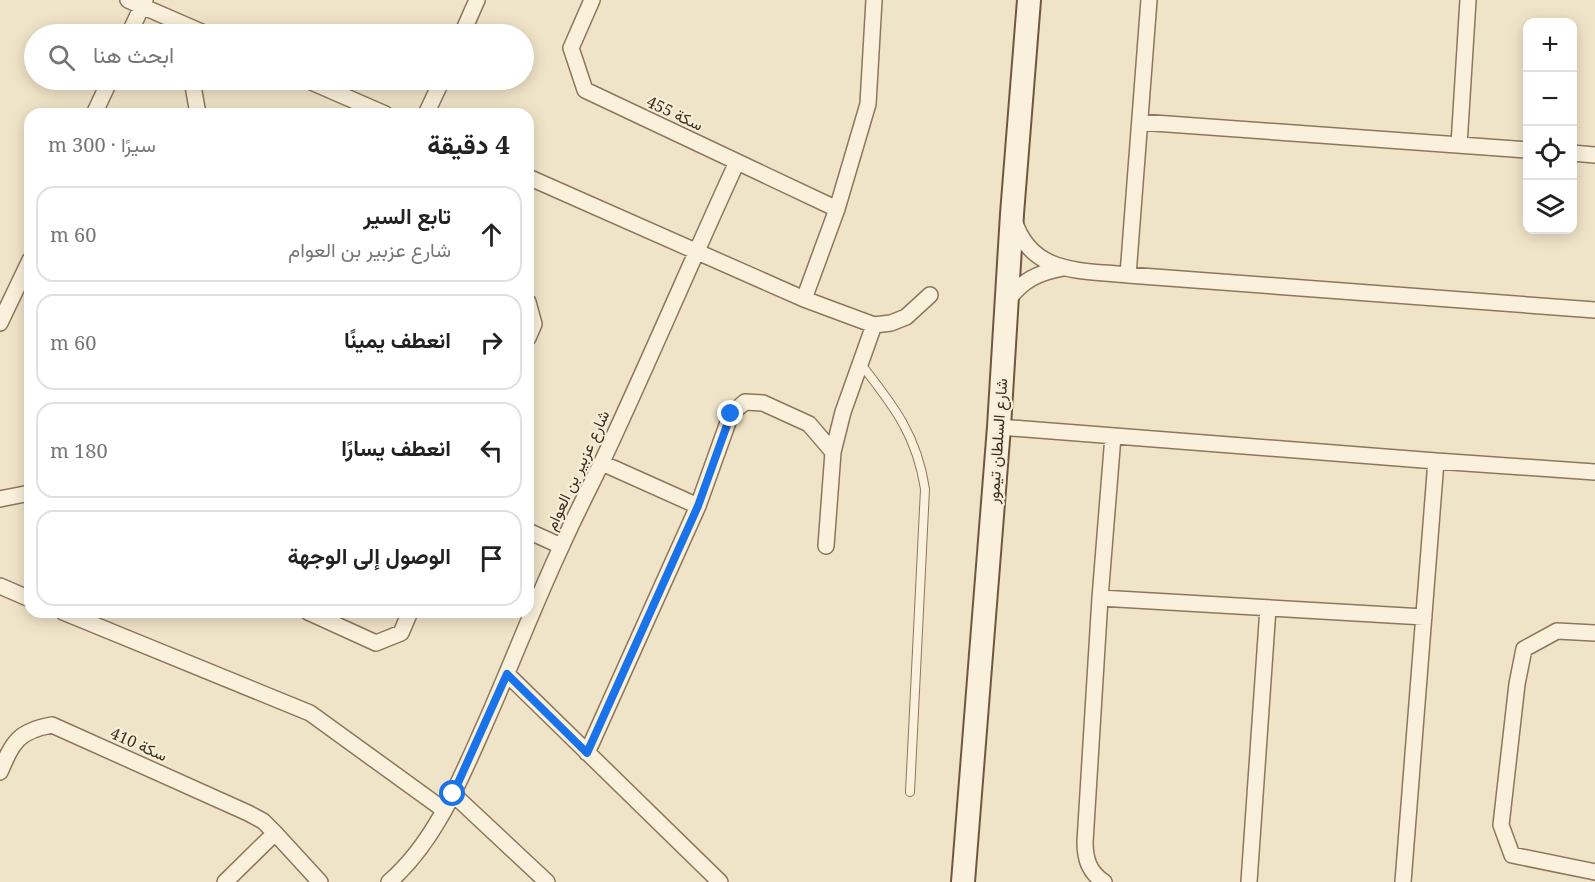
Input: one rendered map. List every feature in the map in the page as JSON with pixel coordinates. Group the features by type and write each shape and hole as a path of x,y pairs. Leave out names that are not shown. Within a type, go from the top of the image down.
{"main road":[{"name":"شارع السلطان تيمور","path":"952,882 1017,0"},
{"name":"شارع السلطان تيمور","path":"963,882 999,427 1012,214 1029,0"}],"street":[{"path":"466,24 477,0"},
{"name":"سكة 455","path":"592,0 571,48 585,90 837,209"},
{"path":"804,300 837,209 868,104 874,0"},
{"path":"1128,275 1149,0"},
{"path":"1459,145 1468,0"},
{"path":"132,24 138,2 182,24"},
{"path":"97,108 105,90"},
{"path":"194,90 197,108"},
{"path":"330,90 371,108"},
{"path":"429,108 437,90"},
{"path":"1140,122 1523,150"},
{"path":"1577,153 1595,155"},
{"name":"شارع عزبير بن العوام","path":"534,610 561,546 602,463 737,162"},
{"path":"534,180 804,300 874,325 891,323 906,317 930,295"},
{"path":"1012,214 1021,238 1029,248 1050,264 1063,268 1128,275 1595,310"},
{"path":"1007,301 1030,278 1063,268"},
{"path":"0,323 24,273"},
{"path":"826,546 833,452 843,412 874,325"},
{"path":"587,753 698,506 731,414 745,402 763,403 809,424 833,452"},
{"path":"999,427 1595,472"},
{"path":"1104,882 1096,876 1087,863 1084,842 1113,436"},
{"path":"1403,882 1436,461"},
{"path":"602,463 698,506"},
{"path":"0,500 24,494"},
{"path":"534,534 561,546"},
{"path":"0,586 24,596"},
{"path":"1100,598 1424,617"},
{"path":"1249,882 1268,608"},
{"path":"78,618 310,713 444,810"},
{"path":"321,618 376,643 401,633 407,618"},
{"name":"شارع عزبير بن العوام","path":"389,882 400,873 421,848 453,794 531,618"},
{"path":"1595,633 1557,631 1524,649 1517,684 1501,825 1512,855 1595,872"},
{"path":"507,674 720,882"},
{"name":"سكة 410","path":"0,772 4,750 35,728 52,725 263,821 320,882"},
{"path":"453,794 547,882"},
{"path":"225,882 275,833"}],"lane":[{"path":"860,363 889,400 907,429 919,458 925,489 910,792"}],"route":[{"path":"453,794 507,674 587,753 698,506 731,414"}]}
